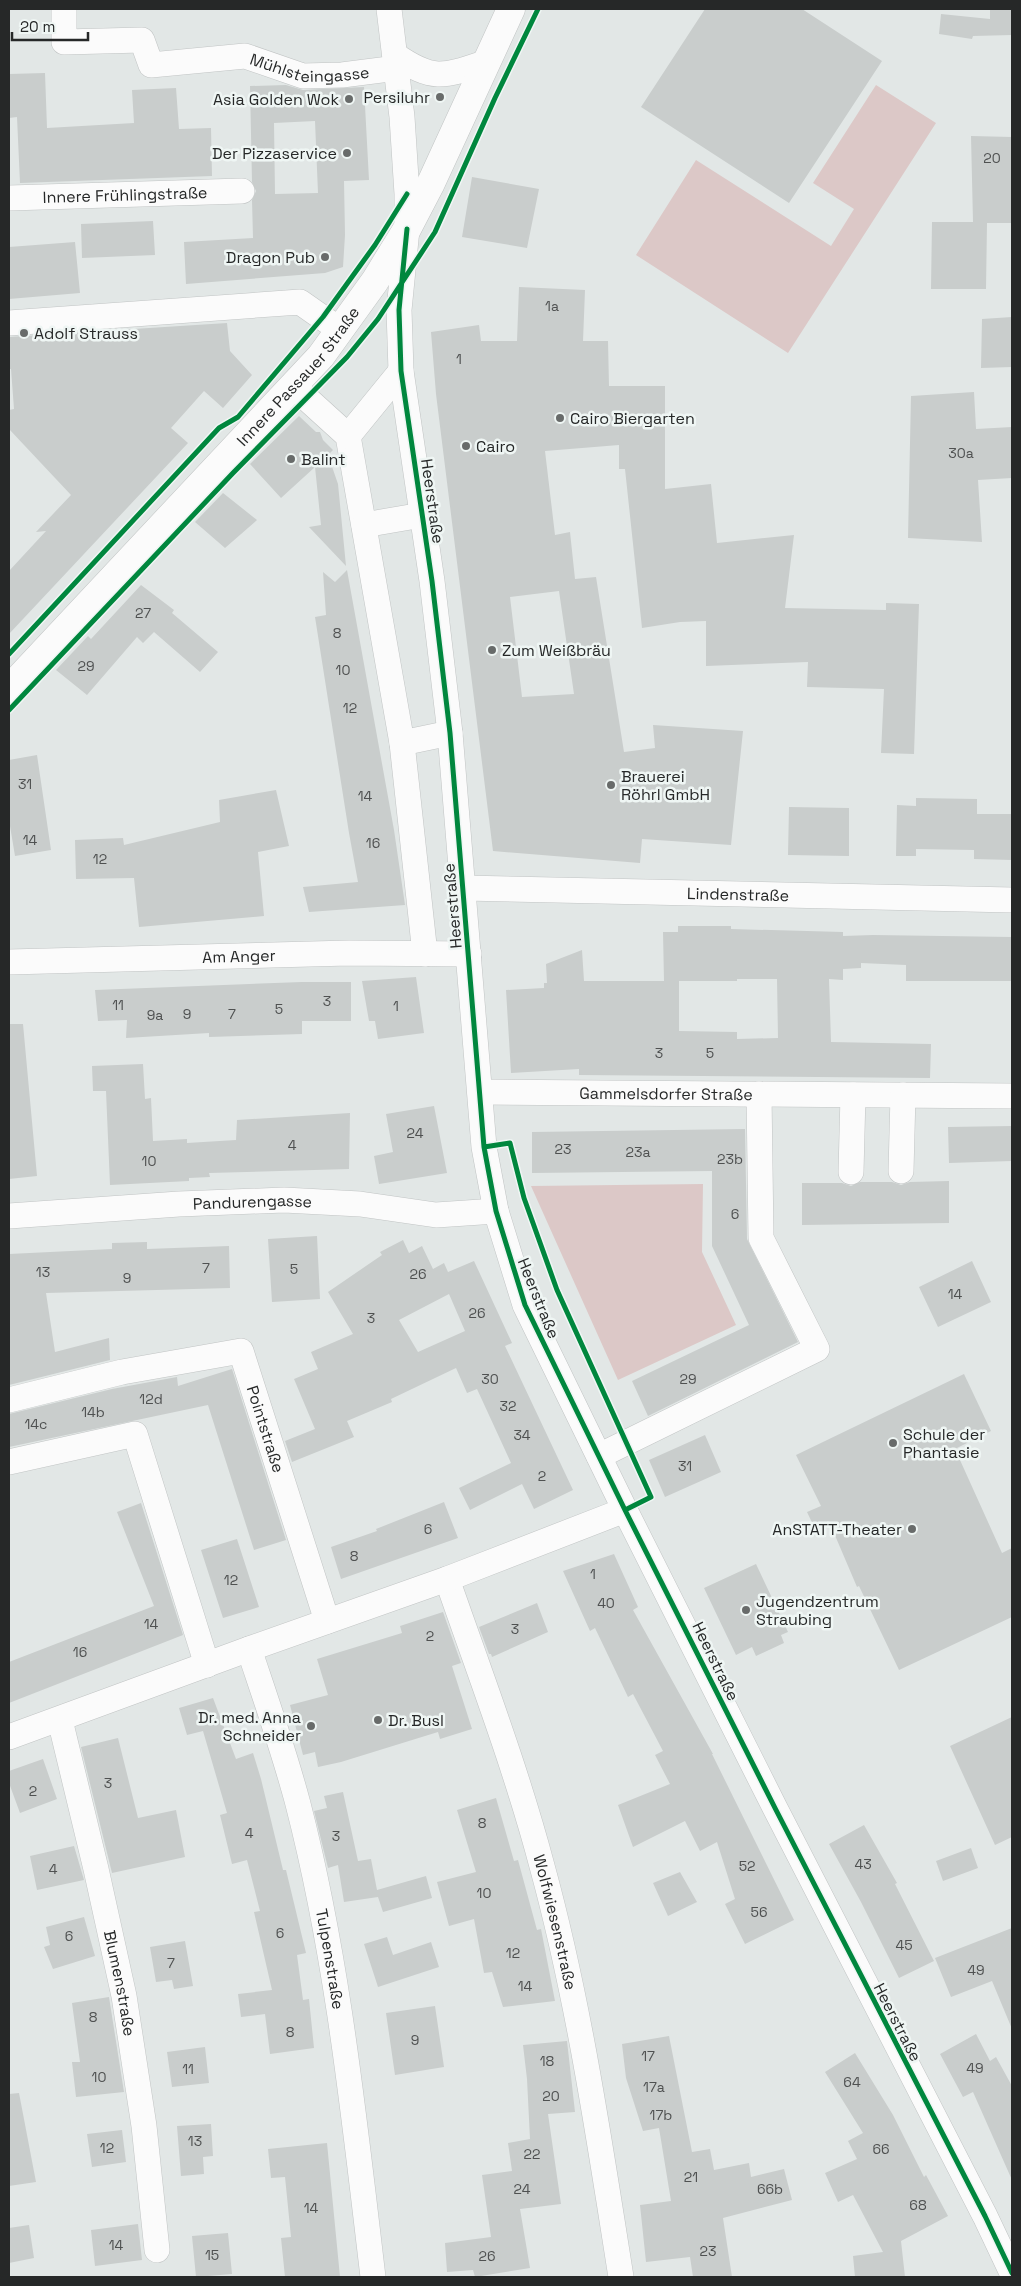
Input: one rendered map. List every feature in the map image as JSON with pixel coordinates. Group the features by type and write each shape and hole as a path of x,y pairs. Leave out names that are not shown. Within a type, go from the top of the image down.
{"main road":[{"name":"Innere Passauer Straße","path":"9,689 294,387 340,330 375,280 407,229 431,183 510,9"}],"street":[{"name":"Mühlsteingasse","path":"64,9 64,42 142,40 151,65 245,56 303,76 342,75 396,62"},
{"name":"Mühlsteingasse","path":"389,9 403,136 407,229"},
{"path":"396,62 432,74 457,72 484,63"},
{"name":"Innere Frühlingstraße","path":"9,198 242,191"},
{"name":"Heerstraße","path":"407,229 399,310 401,371 450,733 484,1147 496,1212 525,1305 625,1510 888,2030 985,2216 1012,2273"},
{"path":"9,322 300,302 340,330"},
{"path":"294,387 348,436 401,371"},
{"name":"Heerstraße","path":"348,436 402,743 425,954"},
{"name":"Heerstraße","path":"364,525 422,515"},
{"path":"402,743 450,733"},
{"name":"Lindenstraße","path":"463,888 1012,900"},
{"name":"Am Anger","path":"9,962 349,953 469,954"},
{"name":"Gammelsdorfer Straße","path":"480,1092 1012,1096"},
{"path":"599,1456 817,1349 761,1238 759,1094"},
{"path":"851,1172 853,1095"},
{"path":"901,1171 903,1095"},
{"name":"Pandurengasse","path":"9,1216 179,1204 284,1200 360,1204 436,1215 496,1212"},
{"name":"Pointstraße","path":"9,1400 122,1372 241,1351 327,1621"},
{"path":"9,1462 135,1434 207,1665"},
{"path":"9,1737 447,1579 625,1510"},
{"name":"Wolfwiesenstraße","path":"447,1579 522,1798 542,1866 583,2045 621,2277"},
{"name":"Tulpenstraße","path":"249,1649 298,1803 315,1878 349,2070 373,2277"},
{"name":"Blumenstraße","path":"60,1720 124,1996 144,2126 157,2250"}],"shaded area":[{"path":"876,85 936,123 788,353 636,255 696,160 831,246 854,209 813,183"},
{"path":"703,1184 702,1252 736,1325 618,1380 531,1186"}],"building":[{"path":"705,9 802,9 882,61 789,203 641,107"},
{"path":"990,9 1012,9 1012,35 973,36 972,39 939,34 941,14 990,19"},
{"path":"45,73 47,128 134,123 132,90 176,88 179,129 211,128 212,176 20,183 17,117 9,118 9,74"},
{"path":"286,85 303,90 364,87 369,180 344,181 345,235 343,267 325,273 186,284 184,242 253,238 252,200 256,191 252,182 250,86","holes":["315,121 318,193 275,194 274,123"]},
{"path":"971,136 1012,137 1012,223 987,223 986,289 931,289 932,222 973,222"},
{"path":"472,177 539,189 527,248 462,237"},
{"path":"153,221 155,255 82,258 81,224"},
{"path":"75,242 80,293 9,299 9,247"},
{"path":"519,287 585,290 583,341 608,341 609,386 665,386 665,489 711,484 717,543 794,535 785,608 886,610 886,603 919,604 914,754 881,753 884,689 807,687 808,662 706,666 706,621 680,622 642,628 625,469 619,469 619,445 545,451 555,535 570,532 575,579 596,577 624,752 655,748 653,725 743,731 731,845 642,839 640,863 493,851 436,394 431,332 479,325 481,341 517,341","holes":["559,591 574,694 522,697 510,597"]},
{"path":"1012,317 1012,367 981,368 982,319"},
{"path":"227,323 230,351 252,375 223,408 204,391 171,428 188,443 9,634 9,571 46,531 36,532 71,495 9,429 9,410 14,409 11,369 9,369 9,337"},
{"path":"974,392 976,429 1012,427 1012,478 978,480 982,542 908,538 911,396"},
{"path":"299,416 316,432 320,432 323,440 333,450 328,455 338,484 346,566 309,527 321,525 315,467 281,498 250,464"},
{"path":"223,493 257,520 225,548 195,522"},
{"path":"347,570 394,830 405,905 309,912 303,887 358,882 315,617 326,615 323,572 335,582"},
{"path":"141,585 174,610 172,613 218,652 200,672 154,632 143,643 137,637 87,695 56,670 88,636 91,639"},
{"path":"37,755 51,850 15,856 9,820 9,760"},
{"path":"276,790 289,846 258,852 264,916 139,927 134,878 76,879 75,840 123,838 124,845 220,822 219,800"},
{"path":"916,798 977,799 977,814 1012,814 1012,860 974,859 974,850 916,849 916,856 896,856 897,805 916,806"},
{"path":"789,807 849,808 849,856 788,855"},
{"path":"678,926 731,926 731,929 843,932 843,936 1012,937 1012,981 906,981 906,965 861,963 861,968 843,969 843,980 829,979 831,1042 931,1044 930,1078 579,1075 579,1069 511,1073 506,990 544,988 544,983 547,983 546,964 582,950 584,981 664,981 663,932 678,932","holes":["777,979 778,1038 737,1039 737,1032 679,1031 679,981"]},
{"path":"416,977 424,1033 378,1039 375,1021 369,1021 362,981"},
{"path":"302,982 351,982 351,1021 302,1021 302,1034 209,1037 209,1033 126,1038 127,1020 98,1021 95,990"},
{"path":"9,1024 23,1024 37,1176 9,1179"},
{"path":"143,1064 145,1099 151,1098 153,1141 187,1139 187,1143 236,1140 237,1120 350,1113 349,1169 209,1173 210,1177 189,1178 189,1181 110,1185 106,1091 93,1091 92,1066"},
{"path":"434,1106 447,1173 379,1184 374,1156 393,1152 386,1114"},
{"path":"1012,1126 1012,1161 949,1163 948,1127"},
{"path":"745,1129 747,1239 798,1342 648,1416 632,1381 749,1325 712,1246 712,1171 532,1173 532,1132"},
{"path":"949,1181 949,1223 802,1225 802,1183 842,1183 851,1186 860,1182 892,1182 901,1185 910,1182"},
{"path":"317,1236 320,1299 272,1302 268,1239"},
{"path":"403,1240 409,1253 422,1246 433,1269 444,1263 448,1272 474,1261 512,1343 505,1346 573,1490 534,1509 522,1484 470,1510 459,1488 511,1463 477,1389 467,1393 456,1368 391,1399 392,1402 347,1421 354,1437 292,1462 285,1441 315,1429 294,1379 318,1369 311,1352 353,1334 328,1292 382,1255 380,1252","holes":["449,1294 465,1331 418,1352 399,1320"]},
{"path":"147,1242 147,1249 229,1246 230,1288 46,1293 55,1352 109,1338 110,1360 9,1385 9,1254 112,1249 112,1243"},
{"path":"972,1261 991,1302 938,1327 919,1287"},
{"path":"232,1369 286,1540 254,1550 208,1405 9,1447 9,1414 112,1389 177,1377 178,1386"},
{"path":"964,1374 991,1431 955,1449 1002,1553 1012,1548 1012,1617 899,1670 859,1586 857,1587 831,1526 817,1533 807,1512 821,1506 796,1455"},
{"path":"705,1435 721,1472 665,1497 649,1460"},
{"path":"444,1502 458,1538 341,1579 331,1547 377,1531 376,1529"},
{"path":"141,1503 183,1635 9,1703 9,1662 154,1606 117,1512"},
{"path":"237,1539 259,1607 223,1618 201,1550"},
{"path":"614,1554 638,1607 633,1610 713,1754 794,1920 745,1944 725,1904 735,1899 717,1842 700,1851 685,1821 633,1847 618,1805 670,1784 655,1755 663,1751 633,1694 628,1697 595,1628 590,1631 563,1571"},
{"name":"Jugendzentrum Straubing","path":"756,1564 788,1632 781,1635 784,1643 756,1656 752,1647 736,1655 704,1588"},
{"path":"537,1603 548,1632 492,1657 489,1654 479,1627"},
{"path":"443,1612 461,1663 452,1666 472,1729 440,1739 438,1732 341,1762 318,1767 315,1752 303,1755 290,1705 328,1695 317,1659 402,1633 400,1626"},
{"path":"213,1698 236,1759 253,1753 261,1779 306,1953 297,1955 303,2000 309,1999 314,2048 270,2054 265,2014 241,2017 238,1994 272,1990 254,1912 260,1911 247,1860 232,1864 220,1815 227,1813 203,1731 187,1735 179,1708"},
{"path":"1012,1717 1012,1837 995,1845 950,1746"},
{"path":"118,1738 138,1818 176,1810 185,1857 112,1873 81,1747"},
{"path":"43,1759 57,1799 20,1813 9,1783 9,1771"},
{"path":"343,1792 358,1861 371,1859 377,1890 426,1876 432,1898 383,1912 378,1897 344,1902 338,1865 328,1868 314,1811 327,1808 324,1796"},
{"path":"496,1798 514,1861 518,1860 537,1930 541,1929 555,2001 503,2007 492,1972 484,1973 474,1919 449,1926 437,1882 476,1872 457,1810"},
{"path":"864,1825 897,1883 895,1884 934,1961 899,1978 861,1902 829,1844"},
{"path":"74,1846 84,1880 37,1890 30,1856"},
{"path":"971,1848 978,1868 943,1881 936,1861"},
{"path":"680,1872 697,1902 668,1916 653,1883"},
{"path":"84,1917 95,1956 53,1969 44,1947 50,1945 46,1927"},
{"path":"1012,1928 1012,2029 992,1981 951,1997 935,1958"},
{"path":"387,1937 393,1955 431,1942 439,1967 378,1987 364,1944"},
{"path":"185,1941 193,1986 174,1989 172,1980 156,1982 150,1947"},
{"path":"109,1997 124,2092 76,2097 72,2062 80,2062 72,2003"},
{"path":"435,2006 444,2067 395,2075 386,2013"},
{"path":"976,2034 990,2061 996,2057 1012,2086 1012,2180 973,2092 963,2097 940,2054"},
{"path":"669,2036 692,2152 710,2149 714,2170 749,2163 751,2177 784,2169 792,2200 723,2218 732,2277 693,2277 690,2257 646,2262 640,2205 671,2201 659,2128 643,2131 626,2078 622,2044"},
{"path":"567,2041 575,2112 548,2114 561,2204 520,2209 530,2268 475,2277 473,2270 447,2272 445,2243 491,2237 482,2175 512,2171 508,2143 530,2139 523,2045"},
{"path":"205,2047 209,2083 172,2087 167,2052"},
{"path":"855,2053 893,2115 924,2177 926,2175 948,2216 901,2241 905,2277 855,2277 853,2256 883,2252 853,2195 838,2202 825,2173 857,2159 848,2141 863,2133 825,2072"},
{"path":"19,2093 36,2182 9,2186 9,2094"},
{"path":"211,2124 213,2156 203,2157 204,2174 181,2176 177,2126"},
{"path":"122,2130 126,2162 92,2167 87,2134"},
{"path":"327,2143 340,2277 285,2277 281,2238 291,2237 285,2177 271,2178 268,2149"},
{"path":"138,2224 142,2260 95,2266 91,2230"},
{"path":"29,2225 34,2258 9,2263 9,2228"},
{"path":"228,2233 232,2274 196,2277 192,2236"}],"cycle path":[{"path":"9,710 233,473 347,357 378,319 435,232 495,98 538,9"},
{"path":"9,654 219,428 238,417 323,317 375,245 407,194"},
{"path":"407,229 399,310 401,371 432,581 450,733 484,1147 496,1211 525,1305 625,1510 775,1808 985,2216 1012,2273"},
{"path":"484,1147 510,1143 524,1198 557,1290 651,1497 625,1510"}],"place":[{"name":"Persiluhr","path":"440,97"},
{"name":"Asia Golden Wok","path":"349,99"},
{"name":"Der Pizzaservice","path":"347,153"},
{"name":"Dragon Pub","path":"325,257"},
{"name":"Adolf Strauss","path":"24,333"},
{"name":"Cairo Biergarten","path":"560,418"},
{"name":"Cairo","path":"466,446"},
{"name":"Balint","path":"291,459"},
{"name":"Zum Weißbräu","path":"492,650"},
{"name":"Brauerei Röhrl GmbH","path":"611,785"},
{"name":"Schule der Phantasie","path":"893,1443"},
{"name":"AnSTATT-Theater","path":"912,1529"},
{"name":"Jugendzentrum Straubing","path":"746,1610"},
{"name":"Dr. Busl","path":"378,1720"},
{"name":"Dr. med. Anna Schneider","path":"311,1726"}]}
